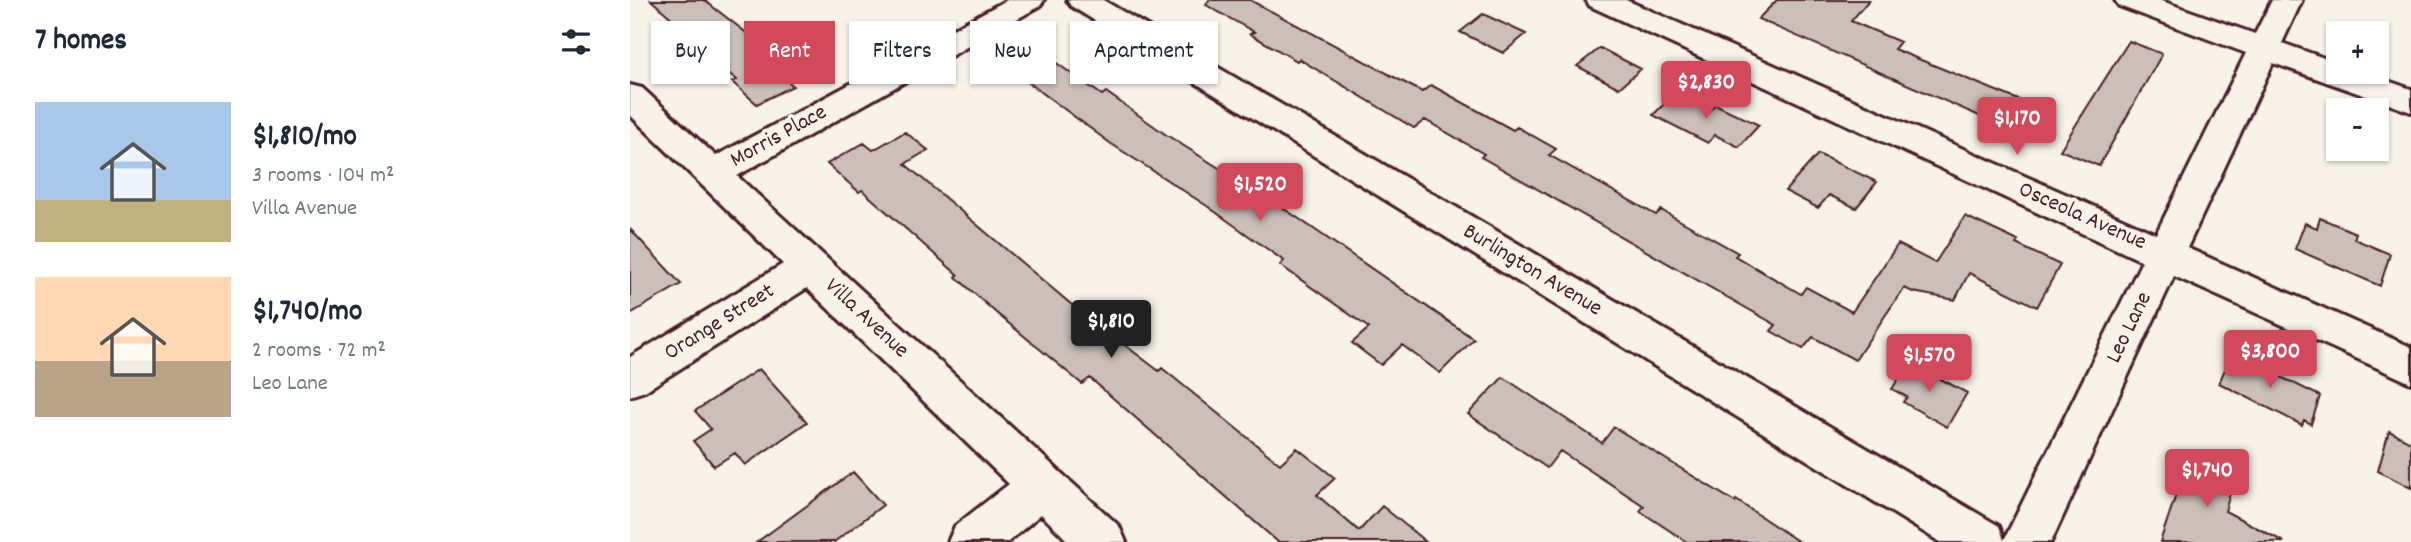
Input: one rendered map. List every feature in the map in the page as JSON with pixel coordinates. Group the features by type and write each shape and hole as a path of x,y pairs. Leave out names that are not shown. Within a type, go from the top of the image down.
{"street":[{"name":"Morris Place","path":"714,173 1029,0"},
{"name":"Burlington Avenue","path":"1082,0 1982,542"},
{"name":"Osceola Avenue","path":"1601,0 2411,366"},
{"path":"2130,0 2411,101"},
{"name":"Leo Lane","path":"2027,542 2287,0"},
{"name":"Villa Avenue","path":"634,106 714,173 1102,542"},
{"name":"Orange Street","path":"630,378 810,267"},
{"path":"972,542 1042,485"}],"building":[{"path":"651,0 704,0 744,31 744,84 793,86 757,104 732,82 737,80 730,74 730,21 675,21"},
{"path":"1209,0 1250,0 1422,92 1431,85 1513,130 1517,127 1556,149 1549,155 1656,215 1661,210 1738,253 1735,256 1801,294 1806,287 1852,312 1898,244 1935,263 1965,216 2060,265 2037,307 1969,273 1955,300 1904,288 1855,360 1813,337 1803,349 1771,331 1776,325 1481,157 1484,154 1425,120 1414,128 1299,59 1297,61 1250,34 1254,32 1206,5"},
{"path":"1777,0 1869,0 1851,21 1900,42 1894,49 2026,103 2009,129 1758,19"},
{"path":"1483,14 1526,34 1503,53 1460,32"},
{"path":"2129,41 2162,54 2099,166 2060,150"},
{"path":"1600,48 1641,69 1619,88 1577,66"},
{"path":"1056,63 1070,73 1070,84 1086,84 1102,95 1106,92 1165,134 1292,214 1474,339 1440,373 1402,345 1381,365 1352,343 1369,328 1280,265 1284,261 1207,206 1110,143 1031,84 1056,84"},
{"path":"1674,94 1709,111 1715,104 1759,125 1739,147 1715,135 1708,143 1653,115"},
{"path":"905,132 928,150 905,164 1072,305 1159,371 1162,368 1280,464 1297,448 1335,478 1317,495 1359,531 1382,506 1426,542 1278,542 1090,378 1082,384 995,312 956,277 958,275 862,190 859,192 827,164 864,143 873,150"},
{"path":"1818,154 1877,182 1856,208 1829,195 1818,208 1785,191"},
{"path":"2320,218 2356,233 2354,239 2390,254 2380,286 2295,249 2305,223 2317,228"},
{"path":"630,229 681,284 630,314"},
{"path":"2232,353 2320,396 2311,424 2304,420 2302,425 2219,383"},
{"path":"1909,362 1967,393 1947,427 1903,402 1907,397 1892,389"},
{"path":"759,369 807,422 745,465 735,453 714,466 693,441 711,429 695,411"},
{"path":"1503,377 1602,443 1614,427 1735,502 1736,500 1799,542 1687,542 1640,511 1644,506 1560,451 1547,468 1468,414"},
{"path":"2389,431 2411,442 2411,488 2378,471"},
{"path":"2190,453 2235,476 2225,511 2284,542 2160,542"},
{"path":"853,472 883,505 834,542 757,542"}]}
